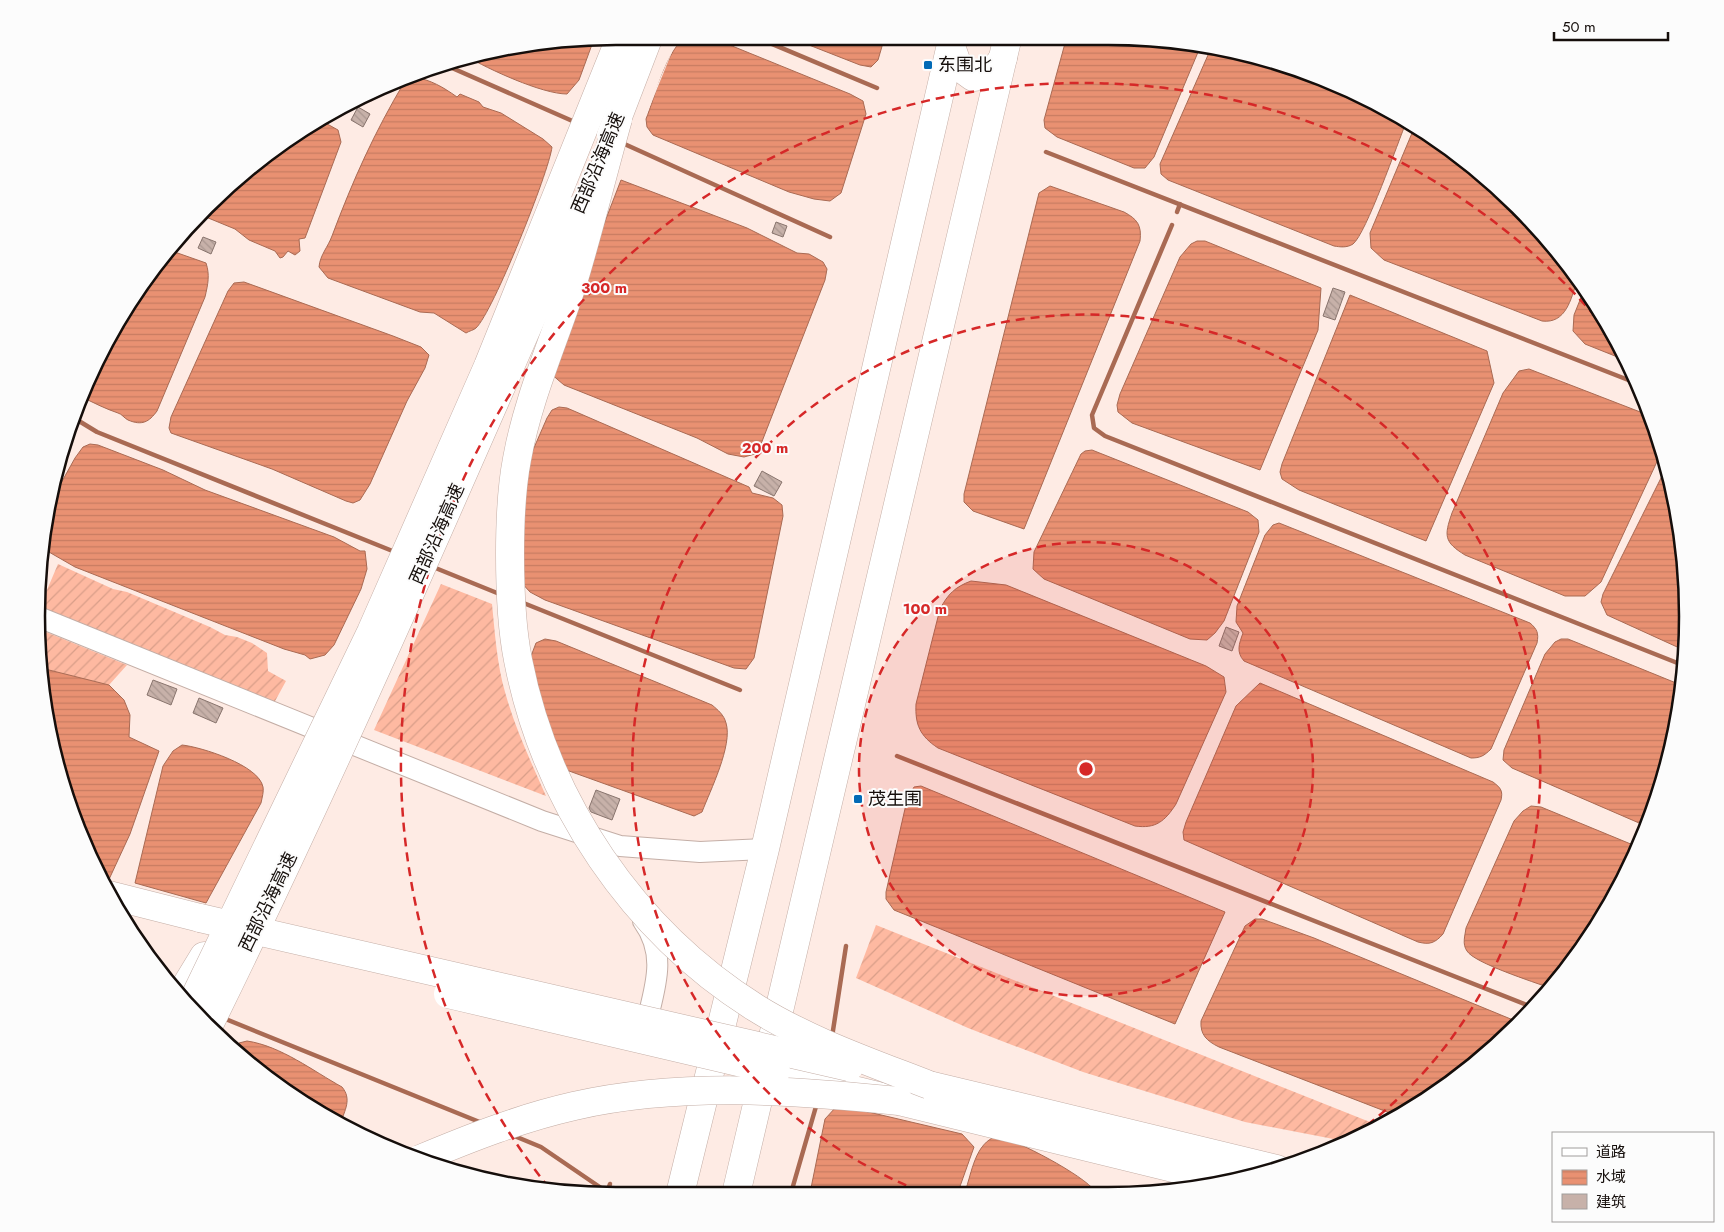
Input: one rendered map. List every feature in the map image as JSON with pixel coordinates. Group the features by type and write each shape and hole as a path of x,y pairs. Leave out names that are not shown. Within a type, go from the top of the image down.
{"highway":[{"name":"西部沿海高速","path":"194,1000 371,632 480,383 617,45"},
{"name":"西部沿海高速","path":"212,1020 275,892 410,595 618,119 646,45"},
{"path":"682,1187 765,849 951,45"},
{"path":"953,45 958,66 973,77 991,74 1006,47"},
{"path":"738,1187 1006,47"},
{"path":"618,119 574,279 535,390 516,460 510,525 510,592 518,660 538,732 566,798 592,846 632,900 676,947 756,1008 853,1055 929,1085"},
{"path":"119,898 929,1085 1117,1143 1215,1177"},
{"path":"132,919 899,1101 1117,1143 1261,1166"},
{"path":"184,989 211,948 221,944"},
{"path":"427,1155 488,1130 575,1106 664,1092 758,1091 830,1094 899,1101"}],"street":[{"path":"45,620 542,821 620,846 700,852 765,849"},
{"path":"576,831 647,927 655,942 659,957 658,975 643,1040"}],"shaded area":[{"path":"58,564 225,635 252,643 267,653 268,671 286,681 274,703 45,611 46,593"},
{"path":"441,584 492,604 498,660 505,692 518,732 546,796 374,730"},
{"path":"45,632 127,665 109,685 48,670"},
{"path":"876,925 1371,1123 1336,1140 1245,1122 1083,1072 968,1028 856,978"}],"water":[{"path":"678,45 730,45 863,101 866,114 841,193 830,201 789,192 653,135 647,127 646,119 673,51"},
{"path":"809,45 882,45 878,60 871,67 860,65"},
{"path":"1065,45 1145,46 1198,52 1154,157 1145,168 1134,168 1057,137 1045,128 1044,120"},
{"path":"592,46 579,80 567,94 544,90 501,74 478,62 541,50"},
{"path":"1208,54 1256,64 1327,88 1404,127 1366,223 1359,237 1353,244 1346,247 1334,246 1168,180 1161,174 1160,164"},
{"path":"422,79 426,80 437,84 457,97 460,94 479,102 483,107 501,113 543,139 552,147 549,161 531,211 495,296 476,328 466,333 434,313 420,312 328,278 319,267 322,255 356,176 402,86"},
{"path":"326,123 338,130 341,142 305,238 299,239 300,251 295,255 288,251 280,258 275,251 249,240 235,229 207,218 268,163 299,141"},
{"path":"1412,133 1456,163 1512,212 1561,268 1575,287 1570,302 1562,314 1557,319 1542,321 1384,260 1371,248 1370,233"},
{"path":"621,180 747,228 797,253 809,254 823,262 827,269 825,280 761,444 755,454 744,457 728,454 697,438 564,385 550,373 560,338"},
{"path":"1050,186 1129,215 1138,223 1140,241 1024,529 973,511 964,502 964,494 1039,193"},
{"path":"1197,241 1205,241 1321,288 1318,330 1260,470 1132,423 1118,412 1117,405 1120,394 1180,257 1191,244"},
{"path":"176,253 206,263 208,276 205,297 157,411 145,422 137,423 87,400 121,330 141,299"},
{"path":"244,282 421,347 429,355 425,368 407,401 370,484 360,500 353,503 346,501 272,469 171,433 169,428 171,417 228,291 234,283"},
{"path":"1350,295 1487,351 1494,383 1426,541 1299,490 1282,479 1280,472 1282,464"},
{"path":"1581,297 1617,357 1585,344 1573,331 1574,315"},
{"path":"1529,369 1642,413 1658,460 1601,582 1585,596 1565,596 1465,555 1453,546 1448,538 1447,533 1452,513 1503,393 1519,371"},
{"path":"559,407 567,408 749,487 752,493 773,498 782,505 783,516 754,658 746,669 734,668 545,600 530,592 520,581 523,473 547,418 552,410"},
{"path":"90,444 98,445 163,470 205,490 334,537 360,551 365,551 367,569 361,589 334,645 325,655 310,659 305,655 284,649 75,567 49,552 61,484 83,447"},
{"path":"1092,450 1248,512 1258,520 1259,532 1224,621 1207,640 1190,639 1044,579 1033,569 1034,552 1081,454"},
{"path":"1662,476 1674,541 1678,579 1678,647 1607,615 1601,602 1603,594"},
{"path":"1279,523 1530,623 1534,627 1538,634 1537,643 1491,749 1484,755 1471,758 1244,661 1241,658 1239,644 1243,633 1236,622 1237,606 1265,535 1273,525"},
{"path":"971,581 1006,585 1206,666 1224,677 1226,692 1176,804 1164,819 1154,825 1135,826 938,748 927,739 920,729 916,718 916,704 940,609 952,592"},
{"path":"545,639 556,641 712,705 720,713 726,723 727,732 724,755 702,812 694,816 558,767 525,672 536,643"},
{"path":"1561,639 1568,639 1675,683 1660,764 1640,824 1512,768 1503,760 1504,750 1545,654 1555,642"},
{"path":"48,670 109,685 124,700 130,715 129,737 159,751 130,834 109,879 88,835 64,764 56,727"},
{"path":"1260,683 1493,782 1500,788 1501,800 1443,934 1437,939 1429,943 1418,942 1184,840 1183,832 1186,822 1236,706"},
{"path":"182,745 215,753 241,765 259,779 263,787 261,803 206,903 135,883 163,766 173,751"},
{"path":"921,786 1225,912 1175,1024 894,910 886,899 886,892 907,800 914,787"},
{"path":"1531,806 1541,807 1632,844 1603,902 1561,964 1543,985 1481,961 1467,951 1464,943 1466,928 1514,821 1523,811"},
{"path":"1255,919 1262,919 1314,938 1512,1020 1456,1069 1390,1113 1219,1047 1205,1037 1201,1021 1245,926"},
{"path":"247,1041 272,1048 342,1087 347,1096 342,1117 299,1091 268,1069 239,1043"},
{"path":"843,1106 962,1134 974,1147 960,1187 811,1187 825,1119 836,1107"},
{"path":"997,1136 1019,1144 1049,1159 1091,1187 966,1187 975,1159 984,1145"}],"pier":[{"path":"674,46 672,52 644,121 643,118"}],"building":[{"path":"358,107 370,114 363,127 351,120"},
{"path":"776,222 787,226 783,237 772,233"},
{"path":"203,237 216,242 211,254 198,248"},
{"path":"1333,288 1345,292 1335,320 1323,316"},
{"path":"762,471 782,482 774,496 754,486"},
{"path":"1226,627 1239,632 1232,651 1219,646"},
{"path":"153,680 177,689 171,705 147,695"},
{"path":"199,698 223,708 216,723 193,713"},
{"path":"596,790 620,799 612,820 591,812 589,808"}],"waterway":[{"path":"774,45 877,88"},
{"path":"453,69 577,123"},
{"path":"620,142 830,237"},
{"path":"1046,152 1628,380"},
{"path":"1177,212 1180,204"},
{"path":"1172,225 1092,415 1094,428 1105,436 1677,663"},
{"path":"79,421 97,432 395,552"},
{"path":"433,567 502,595"},
{"path":"521,602 740,690"},
{"path":"897,756 1526,1005"},
{"path":"832,1037 846,946"},
{"path":"223,1018 482,1123"},
{"path":"793,1187 817,1103"},
{"path":"512,1135 541,1147 599,1187"}],"place":[{"name":"东围北","path":"928,65"},
{"name":"茂生围","path":"858,799"}]}
